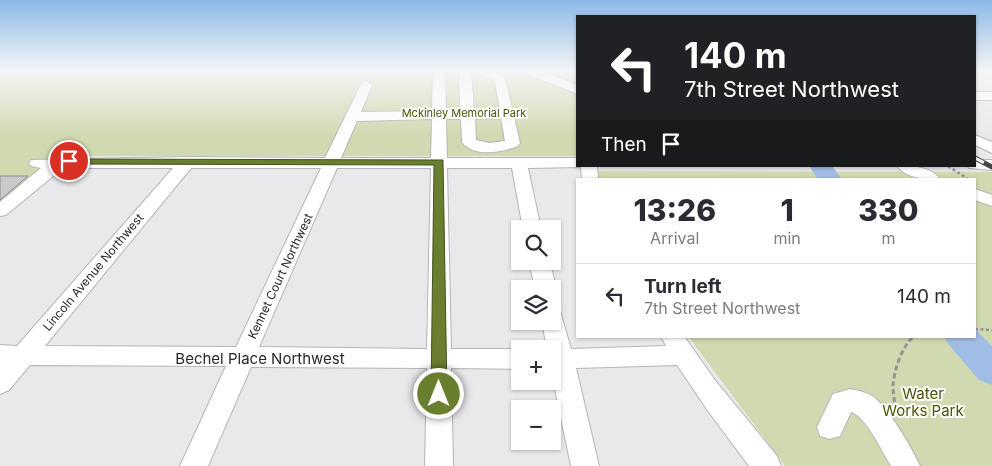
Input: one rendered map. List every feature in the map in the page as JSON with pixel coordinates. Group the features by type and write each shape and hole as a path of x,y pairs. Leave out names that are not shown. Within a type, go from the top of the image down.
{"street":[{"name":"Kennet Court Northwest","path":"194,466 362,93"},
{"path":"439,93 439,466"},
{"path":"466,93 469,142 474,146 504,147 513,143 503,93"},
{"path":"976,96 992,96"},
{"path":"351,118 360,116 507,114"},
{"path":"976,140 992,148"},
{"path":"37,162 576,163"},
{"name":"Lincoln Avenue Northwest","path":"0,382 12,355 187,162"},
{"path":"0,211 50,169 60,163"},
{"path":"519,163 530,220"},
{"path":"976,165 992,165"},
{"path":"907,167 930,178"},
{"path":"976,194 992,201"},
{"path":"561,360 677,346 767,466"},
{"name":"Bechel Place Northwest","path":"12,355 511,359"},
{"path":"561,372 585,466"},
{"path":"830,427 842,402 848,400 862,403 874,413 906,466"}],"path":[{"path":"950,167 966,178"},
{"path":"976,329 992,330"},
{"path":"885,432 896,426 893,386 903,350 910,338"}],"green space":[{"name":"Mckinley Memorial Park","path":"0,93 576,93 576,156 58,156 0,203"},
{"name":"Water Works Park","path":"596,171 992,172 992,466 785,466 689,338 976,338 976,178 598,178"}],"building":[{"path":"0,176 28,176 0,200"}],"waterway":[{"path":"821,167 829,178"},
{"path":"963,338 992,370"}],"railway":[{"path":"976,159 992,167"}],"route":[{"path":"69,161 439,162 439,394"}]}
